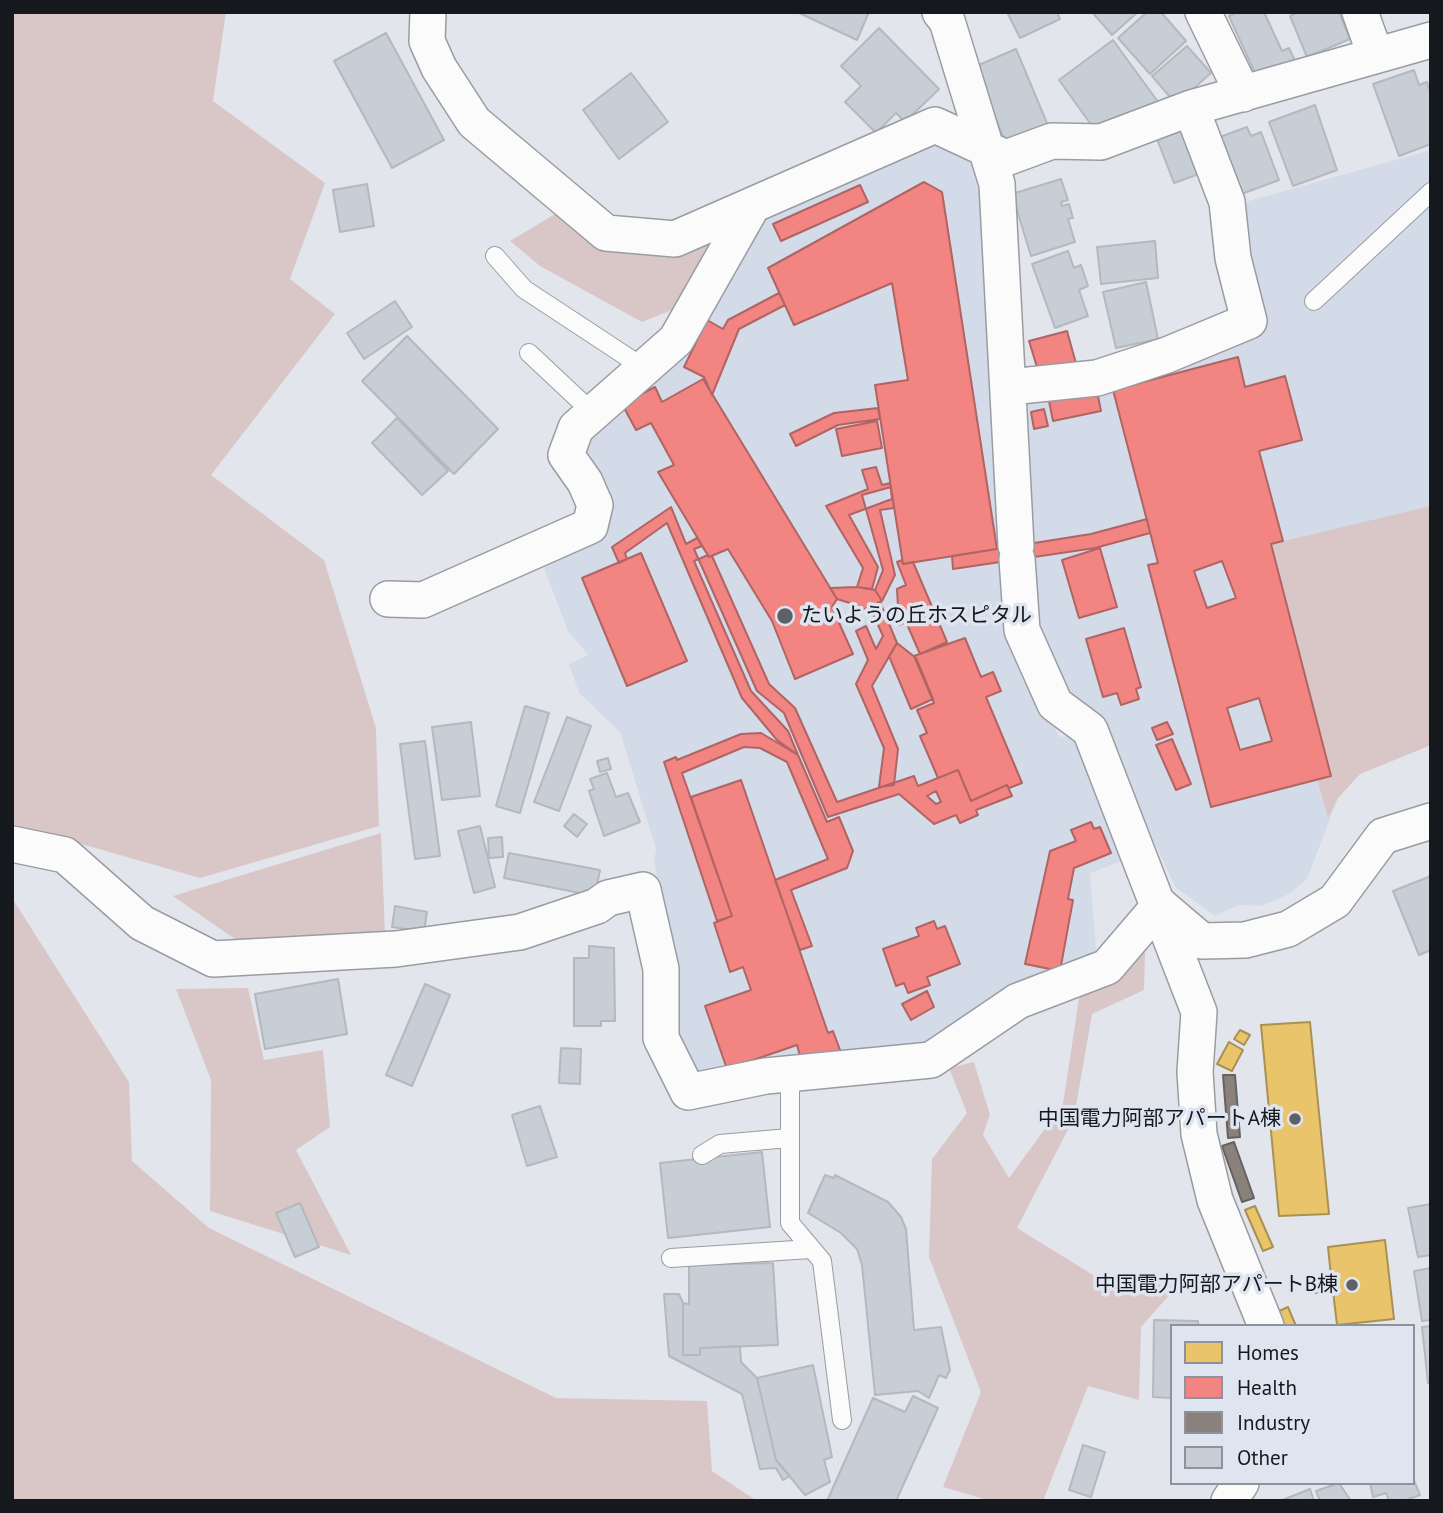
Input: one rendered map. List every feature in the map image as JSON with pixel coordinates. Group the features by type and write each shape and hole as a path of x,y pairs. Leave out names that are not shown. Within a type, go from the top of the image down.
{"street":[{"path":"428,12 427,41 439,68 474,122 606,233 675,239 751,208 935,125 1006,158 1052,141 1101,142 1191,108 1431,40"},
{"path":"940,12 947,21 997,184 1022,630 1055,704 1090,730 1160,905 1199,1012 1195,1072 1199,1134 1216,1200 1265,1324"},
{"path":"1203,12 1243,94"},
{"path":"1360,12 1375,54"},
{"path":"1010,387 1097,378 1167,355 1249,321 1233,258 1227,202 1191,108"},
{"path":"388,599 423,600 590,526 595,505 585,482 566,455 576,428 676,340 751,208"},
{"path":"1160,905 1202,941 1245,940 1287,929 1335,901 1383,836 1431,821"},
{"path":"12,844 65,855 142,923 214,959 396,950 520,932 597,906 608,898 643,890 661,970 661,1038 688,1092 790,1073 931,1060 1018,1001 1107,967 1160,905"},
{"path":"1229,1501 1240,1485"}],"lane":[{"path":"1314,301 1431,192"},
{"path":"495,257 524,289 644,368"},
{"path":"529,353 593,413"},
{"path":"790,1073 789,1223 822,1261 842,1420"},
{"path":"702,1155 720,1144 789,1138"},
{"path":"671,1258 811,1249"}],"shaded area":[{"path":"12,12 226,12 213,101 325,183 290,279 335,314 211,475 324,560 376,728 379,826 200,878 12,824"},
{"name":"たいようの丘ホスピタル","path":"949,142 980,168 1020,665 1060,737 1081,735 1131,858 1090,873 1097,963 932,1046 892,1046 704,1081 683,1069 647,881 657,877 654,861 656,849 620,732 579,693 569,664 588,655 568,631 540,558 597,535 583,457 586,436 759,220 927,143"},
{"name":"たいようの丘ホスピタル","path":"1431,150 1431,745 1360,774 1338,798 1307,879 1289,894 1261,906 1238,905 1215,916 1175,887 1096,715 1070,694 1042,642 1035,620 1021,378 1093,370 1251,307 1231,206"},
{"path":"560,211 726,234 682,306 642,322 540,266 510,241"},
{"path":"1431,506 1431,745 1360,774 1338,798 1328,818 1317,779 1331,775 1271,544"},
{"path":"381,833 385,935 239,942 173,896"},
{"path":"12,898 129,1082 132,1161 209,1228 556,1398 707,1401 712,1471 757,1501 12,1501"},
{"path":"1145,951 1144,990 1092,1014 1074,1118 1017,1228 1111,1286 1179,1284 1141,1327 1139,1400 1088,1386 1043,1501 991,1501 943,1487 981,1392 929,1257 932,1159 967,1113 949,1068 974,1062 990,1115 983,1135 1009,1178 1063,1104 1079,998 1110,984"},
{"path":"248,988 264,1060 323,1050 330,1127 296,1150 351,1255 210,1211 211,1080 176,989"}],"building: Homes":[{"name":"中国電力阿部アパートA棟","path":"1310,1022 1329,1214 1279,1216 1261,1025"},
{"path":"1240,1030 1250,1035 1244,1045 1234,1039"},
{"path":"1229,1042 1243,1050 1232,1071 1217,1064"},
{"path":"1255,1206 1273,1247 1263,1251 1245,1210"},
{"name":"中国電力阿部アパートB棟","path":"1385,1240 1394,1319 1337,1324 1333,1291 1315,1293 1313,1279 1331,1276 1328,1247"},
{"path":"1288,1307 1295,1324 1280,1324 1275,1313"}],"building: Health":[{"path":"924,182 942,192 997,549 903,564 875,385 908,380 892,283 794,325 768,268"},
{"path":"860,185 868,202 781,241 773,224"},
{"path":"779,293 785,305 739,329 712,395 704,377 684,367 707,320 723,329 728,320"},
{"path":"1067,331 1077,367 1040,377 1029,341"},
{"path":"1238,357 1245,387 1285,376 1302,440 1259,451 1283,541 1271,544 1331,776 1211,807 1148,565 1158,563 1113,390","holes":["1222,561 1236,598 1207,608 1194,571","1259,698 1272,741 1240,750 1227,708"]},
{"path":"703,379 837,599 832,607 853,654 795,679 772,621 728,549 709,557 658,472 674,465 651,423 636,430 622,404 655,387 662,402"},
{"path":"1097,391 1101,411 1053,421 1049,401"},
{"path":"878,408 880,419 838,425 796,446 790,434 834,413"},
{"path":"1044,409 1048,426 1034,429 1031,412"},
{"path":"877,421 882,448 842,456 836,429"},
{"path":"876,467 882,485 890,483 892,499 849,515 878,567 872,589 857,587 863,568 826,506 868,489 862,470"},
{"path":"891,487 894,508 880,510 895,575 882,601 875,590 883,570 862,495"},
{"path":"671,507 686,544 697,538 708,555 694,561 751,691 788,731 798,755 777,740 742,698 667,523 625,553 627,559 619,563 612,547"},
{"path":"1147,519 1150,533 1095,548 953,569 952,556 1091,534"},
{"path":"702,546 709,557 712,556 769,684 795,708 837,802 914,776 918,786 958,770 971,801 1007,785 1012,796 976,810 978,815 960,823 956,815 934,824 899,794 828,817 784,713 757,691 694,549","holes":["936,791 941,802 936,804 927,796"]},
{"path":"1100,548 1117,607 1079,618 1062,560"},
{"path":"641,553 687,661 627,686 582,578"},
{"path":"902,560 903,564 913,562 947,642 920,654 906,622 899,625 897,589 906,585 897,562"},
{"path":"857,587 875,590 882,601 856,613 853,604 837,599 830,588"},
{"path":"880,602 897,643 872,686 898,749 894,785 879,787 884,748 856,684 868,660 856,631 866,626 876,649 883,636 870,607"},
{"path":"1124,628 1141,687 1136,689 1139,699 1121,705 1117,693 1103,697 1086,639"},
{"path":"965,638 981,677 993,672 1001,691 986,697 1022,783 1009,788 1007,785 971,801 958,770 938,778 920,736 927,733 917,710 934,703 914,656"},
{"path":"897,643 916,658 933,699 911,709 889,656"},
{"path":"1167,722 1173,734 1157,740 1152,728"},
{"path":"761,733 798,755 827,822 839,817 853,851 847,868 791,890 812,946 800,950 775,880 828,859 787,762 760,748 744,747 682,773 732,916 717,921 664,762 676,757 677,760 741,734"},
{"path":"1172,739 1191,784 1176,790 1156,745"},
{"path":"741,780 828,1033 833,1031 840,1050 802,1063 797,1045 727,1069 705,1006 751,990 743,967 730,972 714,923 732,916 691,797"},
{"path":"1091,822 1094,829 1100,827 1111,853 1074,868 1068,899 1073,900 1060,971 1025,964 1050,851 1076,841 1071,830"},
{"path":"934,921 937,929 945,926 960,964 927,977 930,985 908,993 904,983 896,986 883,949 919,936 916,928"},
{"path":"927,991 934,1007 911,1020 902,1004"}],"building: Industry":[{"path":"1223,1075 1235,1075 1240,1137 1228,1138"},
{"path":"1234,1142 1254,1198 1242,1202 1222,1146"}],"building: Other":[{"path":"797,12 869,12 857,40"},
{"path":"1007,12 1057,12 1060,19 1020,38"},
{"path":"1092,12 1138,12 1112,35"},
{"path":"1147,12 1161,12 1186,41 1150,74 1118,38"},
{"path":"1237,12 1264,12 1282,51 1289,48 1297,65 1259,82 1229,16"},
{"path":"1299,12 1339,12 1350,39 1307,57 1290,16"},
{"path":"879,28 939,89 905,122 896,113 876,133 845,102 861,86 841,66"},
{"path":"386,33 444,140 392,168 334,61"},
{"path":"1113,40 1164,110 1097,133 1059,80"},
{"path":"1187,46 1211,73 1176,104 1152,76"},
{"path":"1016,49 1049,128 1007,146 974,67"},
{"path":"1414,70 1419,85 1427,82 1431,94 1431,144 1399,156 1373,84"},
{"path":"631,73 668,122 619,159 583,110"},
{"path":"1315,105 1337,170 1293,186 1269,122"},
{"path":"1193,125 1210,170 1174,183 1157,139"},
{"path":"1247,127 1251,136 1261,132 1279,180 1239,195 1217,138"},
{"path":"1061,179 1068,200 1061,202 1062,206 1069,204 1073,218 1068,219 1075,242 1031,256 1012,194"},
{"path":"367,184 374,226 340,232 333,190"},
{"path":"1155,241 1158,278 1101,284 1097,247"},
{"path":"1068,251 1074,268 1081,265 1088,286 1079,290 1088,316 1055,328 1032,264"},
{"path":"1146,282 1158,339 1116,348 1103,292"},
{"path":"395,301 412,327 364,359 347,333"},
{"path":"407,336 498,429 454,474 362,381"},
{"path":"397,418 448,471 422,495 372,443"},
{"path":"525,706 549,713 520,813 496,806"},
{"path":"567,717 591,726 559,811 534,802"},
{"path":"471,722 480,796 442,800 432,727"},
{"path":"425,741 440,856 415,859 400,744"},
{"path":"608,758 611,769 600,772 597,761"},
{"path":"607,773 616,797 628,793 640,822 604,836 589,791 594,789 590,779"},
{"path":"574,814 587,824 577,837 564,826"},
{"path":"480,826 495,887 474,893 458,831"},
{"path":"502,837 503,857 489,858 488,838"},
{"path":"509,853 600,870 595,896 504,878"},
{"path":"1431,876 1431,950 1419,955 1393,891"},
{"path":"395,906 427,912 424,932 392,927"},
{"path":"589,946 614,948 615,1021 601,1021 601,1026 574,1026 574,958 589,958"},
{"path":"338,979 347,1034 265,1049 255,994"},
{"path":"425,984 450,995 412,1086 386,1075"},
{"path":"561,1048 581,1049 580,1084 559,1083"},
{"path":"540,1106 557,1157 527,1166 512,1115"},
{"path":"762,1152 770,1227 668,1238 660,1163"},
{"path":"825,1175 834,1178 835,1175 888,1202 901,1217 906,1229 914,1330 941,1327 950,1370 946,1378 939,1375 929,1398 918,1391 875,1395 862,1265 857,1249 841,1233 808,1213"},
{"path":"300,1203 319,1247 295,1257 276,1213"},
{"path":"1431,1204 1431,1255 1418,1257 1408,1208"},
{"path":"773,1263 778,1345 700,1348 700,1355 683,1355 683,1303 689,1304 689,1265"},
{"path":"1431,1268 1431,1320 1422,1321 1414,1271"},
{"path":"664,1294 679,1294 683,1303 683,1355 700,1355 700,1348 740,1346 741,1362 757,1378 776,1460 790,1476 783,1480 776,1468 760,1469 742,1394 669,1356"},
{"path":"1154,1320 1198,1321 1198,1324 1170,1324 1170,1398 1153,1397"},
{"path":"1431,1326 1431,1383 1428,1383 1422,1327"},
{"path":"813,1365 832,1457 824,1460 830,1482 805,1495 776,1460 757,1378"},
{"path":"913,1396 938,1408 896,1501 827,1501 873,1398 905,1412"},
{"path":"1083,1445 1105,1452 1091,1497 1069,1490"},
{"path":"1415,1483 1420,1495 1403,1501 1389,1501 1386,1493 1373,1497 1370,1485 1415,1485"},
{"path":"1340,1485 1351,1501 1320,1501 1316,1491"},
{"path":"1310,1489 1314,1501 1280,1501"}],"place":[{"name":"たいようの丘ホスピタル","path":"785,616"},
{"name":"中国電力阿部アパートA棟","path":"1295,1119"},
{"name":"中国電力阿部アパートB棟","path":"1352,1285"}]}
